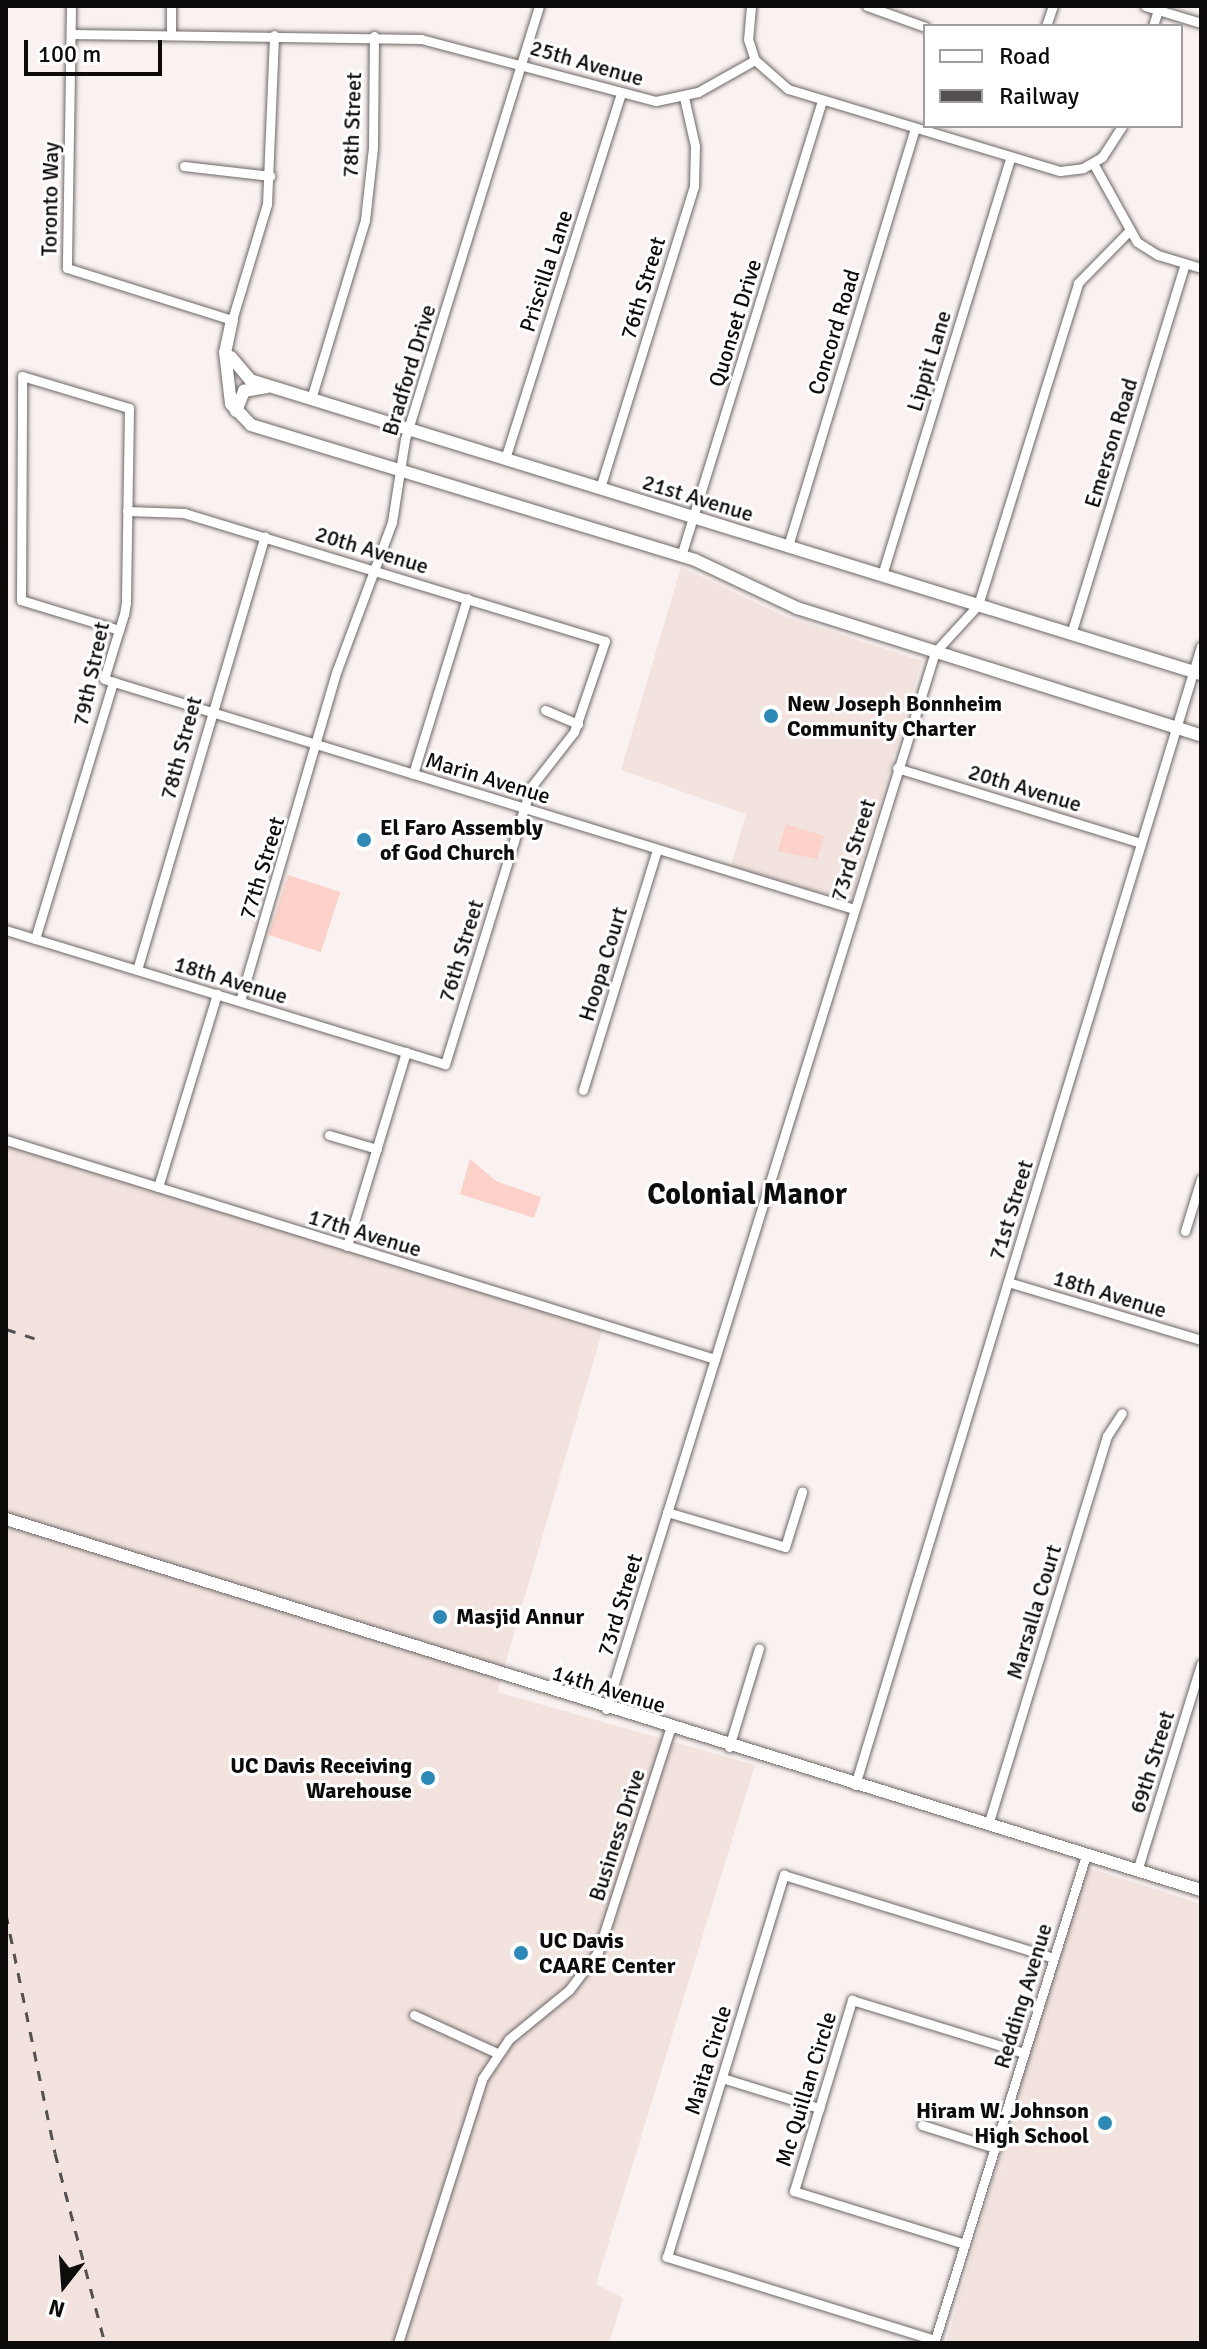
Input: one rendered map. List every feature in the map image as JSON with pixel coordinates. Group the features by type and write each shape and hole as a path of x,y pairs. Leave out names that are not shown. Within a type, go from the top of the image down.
{"street":[{"name":"Toronto Way","path":"71,6 67,268 232,320"},
{"path":"171,6 171,34"},
{"name":"Bradford Drive","path":"318,745 356,611 392,522 409,429 539,6"},
{"path":"751,6 748,39 755,60 776,83 822,100 1060,171 1093,163 1108,151 1121,128"},
{"path":"867,6 923,26"},
{"path":"1145,6 1201,23"},
{"path":"1154,24 1158,10"},
{"name":"25th Avenue","path":"71,34 374,36 448,43 621,94 656,101 684,97 755,60"},
{"path":"236,413 226,343 262,224 270,176 274,35"},
{"name":"78th Street","path":"311,399 365,220 373,148 374,36"},
{"name":"Priscilla Lane","path":"505,459 621,94"},
{"name":"76th Street","path":"600,488 694,186 695,146 684,97"},
{"name":"Quonset Drive","path":"681,556 822,100"},
{"name":"Concord Road","path":"788,546 915,129"},
{"name":"Lippit Lane","path":"882,575 1010,158"},
{"path":"1093,163 1128,232 1147,249 1201,268"},
{"path":"184,166 270,176"},
{"name":"73rd Street","path":"606,1709 935,652 978,605 1072,298 1088,269 1128,232"},
{"name":"Emerson Road","path":"1071,634 1185,264"},
{"name":"21st Avenue","path":"226,343 241,375 274,387 1197,673"},
{"name":"79th Street","path":"35,939 113,682 104,679 119,630 126,602 129,408 22,376 21,600 119,630"},
{"path":"236,413 244,391 274,387"},
{"path":"236,413 261,428 681,556 797,608 1201,735"},
{"name":"20th Avenue","path":"127,511 185,513 603,640"},
{"name":"78th Street","path":"137,970 265,536"},
{"path":"413,774 467,598"},
{"name":"76th Street","path":"445,1064 525,808 537,777 578,724 603,640"},
{"name":"71st Street","path":"855,1785 1176,727 1197,673 1201,646"},
{"name":"Marin Avenue","path":"113,682 854,909"},
{"path":"545,710 578,724"},
{"name":"77th Street","path":"240,1001 318,745"},
{"name":"20th Avenue","path":"897,768 1141,843"},
{"name":"Hoopa Court","path":"583,1090 657,849"},
{"name":"18th Avenue","path":"6,930 445,1064"},
{"path":"158,1187 217,994"},
{"path":"347,1246 406,1052"},
{"path":"329,1135 377,1149"},
{"name":"17th Avenue","path":"6,1140 715,1359"},
{"path":"1185,1231 1201,1179"},
{"name":"18th Avenue","path":"1008,1282 1201,1340"},
{"name":"Marsalla Court","path":"988,1825 1107,1436 1122,1413"},
{"path":"667,1512 785,1547 802,1492"},
{"name":"14th Avenue","path":"6,1519 670,1729 1201,1890"},
{"path":"729,1747 759,1648"},
{"name":"69th Street","path":"1137,1871 1201,1664"},
{"name":"Business Drive","path":"398,2343 479,2085 497,2053 569,1990 598,1952 670,1729"},
{"name":"Redding Avenue","path":"934,2341 1086,1855"},
{"name":"Maita Circle","path":"934,2341 667,2257 784,1875 1054,1958"},
{"name":"Mc Quillan Circle","path":"965,2244 794,2191 852,2000 1024,2053"},
{"path":"414,2015 497,2053"},
{"path":"722,2078 819,2108"},
{"path":"922,2125 995,2148"}],"shaded area":[{"name":"New Joseph Bonnheim Community Charter","path":"681,567 784,616 922,661 852,896 844,900 731,866 746,814 621,770"},
{"path":"786,824 824,836 817,859 778,851"},
{"path":"288,875 340,892 321,952 269,935"},
{"path":"6,1140 604,1325 497,1692 755,1765 596,2284 623,2298 609,2343 6,2343"},
{"path":"470,1159 496,1181 541,1197 534,1218 460,1194"},
{"name":"Hiram W. Johnson High School","path":"1083,1866 1201,1904 1201,2343 946,2343"}],"railway":[{"path":"6,1329 44,1341"},
{"path":"6,1914 55,2153 105,2343"}],"place":[{"name":"New Joseph Bonnheim Community Charter","path":"771,716"},
{"name":"El Faro Assembly of God Church","path":"364,840"},
{"name":"Masjid Annur","path":"440,1617"},
{"name":"UC Davis Receiving Warehouse","path":"428,1778"},
{"name":"UC Davis CAARE Center","path":"521,1953"},
{"name":"Hiram W. Johnson High School","path":"1105,2123"}],"district":[{"name":"Colonial Manor","path":"747,1195"}]}
